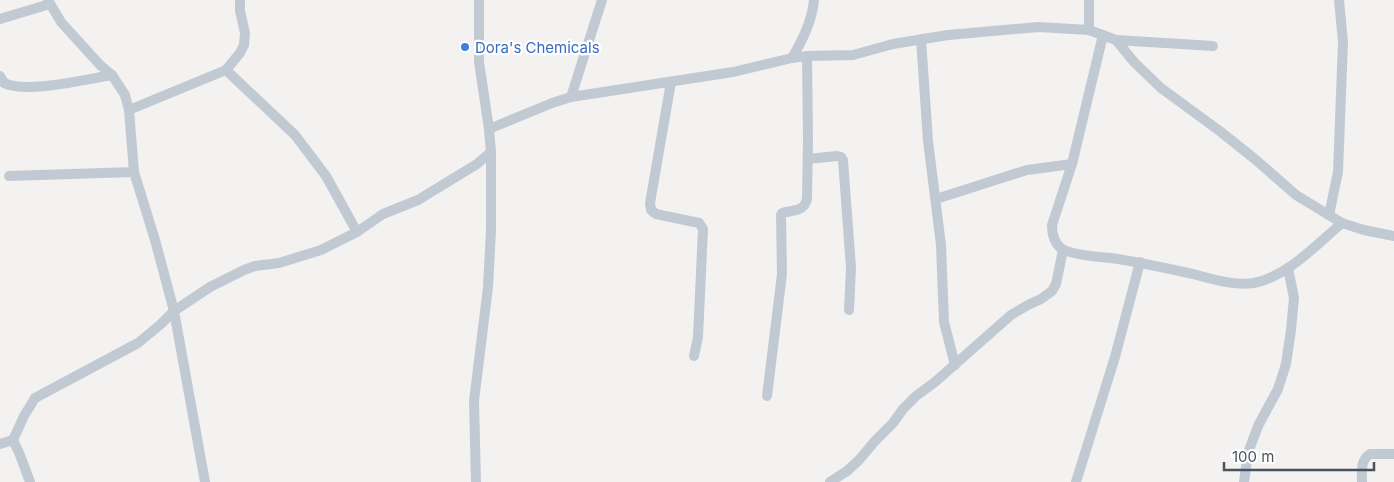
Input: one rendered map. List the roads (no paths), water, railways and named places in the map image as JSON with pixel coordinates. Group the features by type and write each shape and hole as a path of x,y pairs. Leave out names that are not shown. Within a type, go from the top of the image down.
{"street":[{"path":"129,110 226,70 244,45 245,33 240,11 240,0"},
{"path":"476,482 474,401 488,287 491,230 491,152 479,62 479,0"},
{"path":"571,97 602,0"},
{"path":"792,58 806,33 814,0"},
{"path":"1089,0 1089,30"},
{"path":"1329,215 1338,172 1343,42 1339,0"},
{"path":"0,19 49,2 60,22 100,65 112,75 126,95 134,172 156,240 174,311 205,482"},
{"path":"489,128 571,97 733,72 792,58 853,55 893,44 948,34 1039,27 1089,30 1116,40 1213,46"},
{"path":"1103,35 1072,164 1052,225 1052,235 1056,243 1063,250 1140,262 1244,284 1269,278 1288,268 1342,223"},
{"path":"921,39 928,141 941,245 944,322 955,365"},
{"path":"1116,40 1134,62 1161,88 1228,138 1296,196 1342,223 1394,236"},
{"path":"767,396 782,274 781,215 782,213 802,208 806,205 807,200 806,56"},
{"path":"226,70 295,135 326,176 357,232"},
{"path":"0,76 4,83 18,88 42,87 112,75"},
{"path":"671,82 650,203 651,210 656,214 699,223 702,229 698,338 694,356"},
{"path":"0,444 13,440 35,398 138,343 174,311 210,287 255,266 279,264 321,250 357,232 383,214 418,200 476,164 491,152"},
{"path":"808,159 837,156 843,160 851,268 849,310"},
{"path":"936,200 1027,170 1072,164"},
{"path":"9,176 134,172"},
{"path":"830,482 847,472 859,460 916,396 955,365 1011,315 1052,291 1056,284 1063,250"},
{"path":"1076,482 1115,357 1140,262"},
{"path":"1244,482 1248,453 1258,426 1278,389 1286,364 1294,298 1288,268"},
{"path":"13,440 30,482"},
{"path":"1362,482 1363,461 1367,455 1394,454"}],"place":[{"name":"Dora's Chemicals","path":"465,47"}]}
